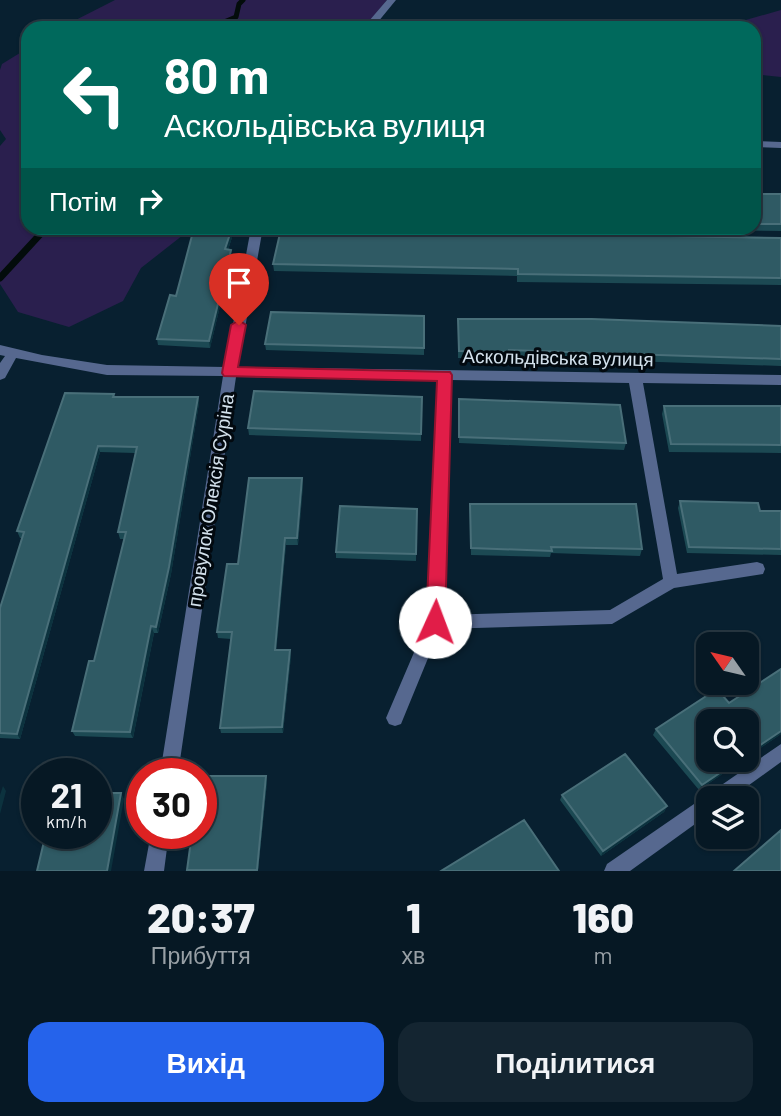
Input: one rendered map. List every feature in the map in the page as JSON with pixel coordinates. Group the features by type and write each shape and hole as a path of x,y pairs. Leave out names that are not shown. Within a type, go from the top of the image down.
{"street":[{"path":"374,21 391,0"},
{"path":"761,144 781,145"},
{"name":"провулок Олексія Суріна","path":"171,758 230,373 256,235"},
{"path":"0,375 6,352"},
{"name":"Аскольдівська вулиця","path":"6,352 107,369 781,380"},
{"path":"395,718 435,622 445,375"},
{"path":"635,378 671,582"},
{"path":"435,622 612,617 671,582 757,569"},
{"path":"733,786 781,752"},
{"path":"614,871 696,812"},
{"path":"154,871 157,849"}],"shaded area":[{"path":"115,0 387,0 370,21 74,21"},
{"path":"781,10 781,77 761,75 761,21 742,21"},
{"path":"21,52 21,235 183,235 141,268 123,301 69,327 18,312 0,284 0,146 6,139 0,130 2,64"}],"building":[{"path":"761,194 781,194 781,224 761,224"},
{"path":"192,235 230,235 225,249 231,250 209,341 157,339 170,295 176,296"},
{"path":"280,235 781,238 781,278 518,274 518,269 273,264"},
{"path":"271,312 424,316 424,348 265,344"},
{"path":"458,319 592,319 781,326 781,359 509,350 459,351"},
{"path":"254,391 422,397 421,434 248,428"},
{"path":"65,393 114,394 113,397 198,397 169,567 156,627 151,626 130,732 72,731 89,661 94,661 126,532 118,532 137,447 98,446 17,734 0,733 0,608 24,532 17,531"},
{"path":"459,399 620,405 626,443 459,437"},
{"path":"664,406 781,406 781,445 671,444"},
{"path":"249,478 302,478 297,538 285,538 275,650 290,650 282,727 220,728 232,632 217,632 227,564 238,564"},
{"path":"680,501 758,503 760,511 781,511 781,549 689,547"},
{"path":"470,504 636,504 642,549 551,547 552,551 471,548"},
{"path":"340,506 417,509 416,554 336,552"},
{"path":"781,669 781,731 759,746 759,709 696,709 696,772 721,772 702,785 656,729 708,695 722,695 729,703 741,695 760,695 760,683"},
{"path":"625,754 667,806 603,851 562,795"},
{"path":"217,776 266,776 257,870 187,870 190,849 217,849"},
{"path":"112,793 121,793 112,843"},
{"path":"524,820 559,871 441,871"},
{"path":"781,830 781,871 734,871"},
{"path":"42,849 111,849 107,871 37,871"}],"waterway":[{"path":"227,21 236,17 239,4 243,0"},
{"path":"0,278 40,235"}],"route":[{"path":"239,325 230,373 445,375 435,622"}]}
